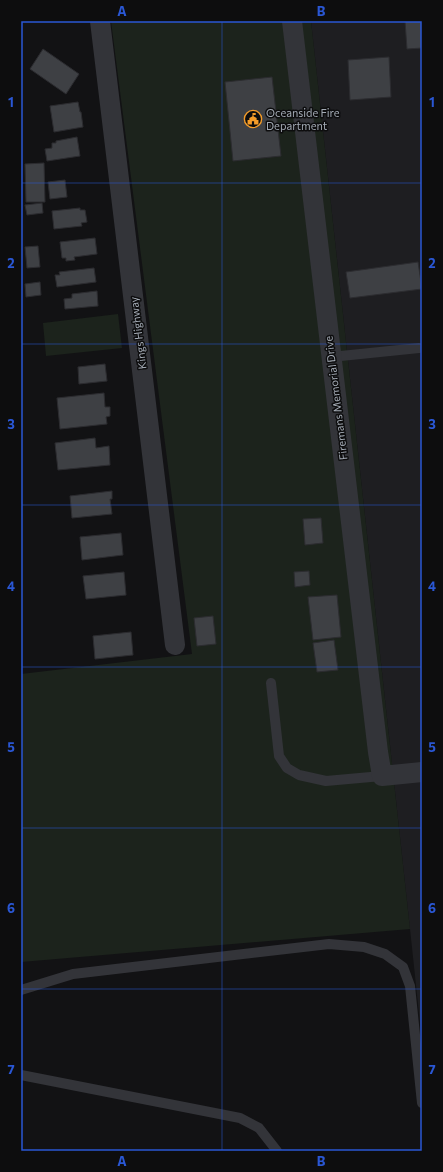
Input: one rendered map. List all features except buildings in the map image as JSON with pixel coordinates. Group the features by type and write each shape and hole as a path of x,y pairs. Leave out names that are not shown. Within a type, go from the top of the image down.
{"street":[{"name":"Kings Highway","path":"100,21 175,645"},
{"name":"Firemans Memorial Drive","path":"292,21 382,776"},
{"path":"382,776 422,772"}],"lane":[{"path":"331,357 419,348"},
{"path":"271,683 279,756 287,768 299,775 326,781 382,776"},
{"path":"21,990 73,974 329,944 364,947 385,954 402,967 410,986 422,1103"},
{"path":"21,1075 240,1118 259,1128 277,1151"}],"shaded area":[{"path":"111,21 311,21 410,929 21,962 21,674 192,654"},
{"path":"311,21 422,21 422,1041 410,929"},
{"path":"118,314 122,348 46,356 43,323"}],"place":[{"name":"Oceanside Fire Department","path":"253,119"}]}
